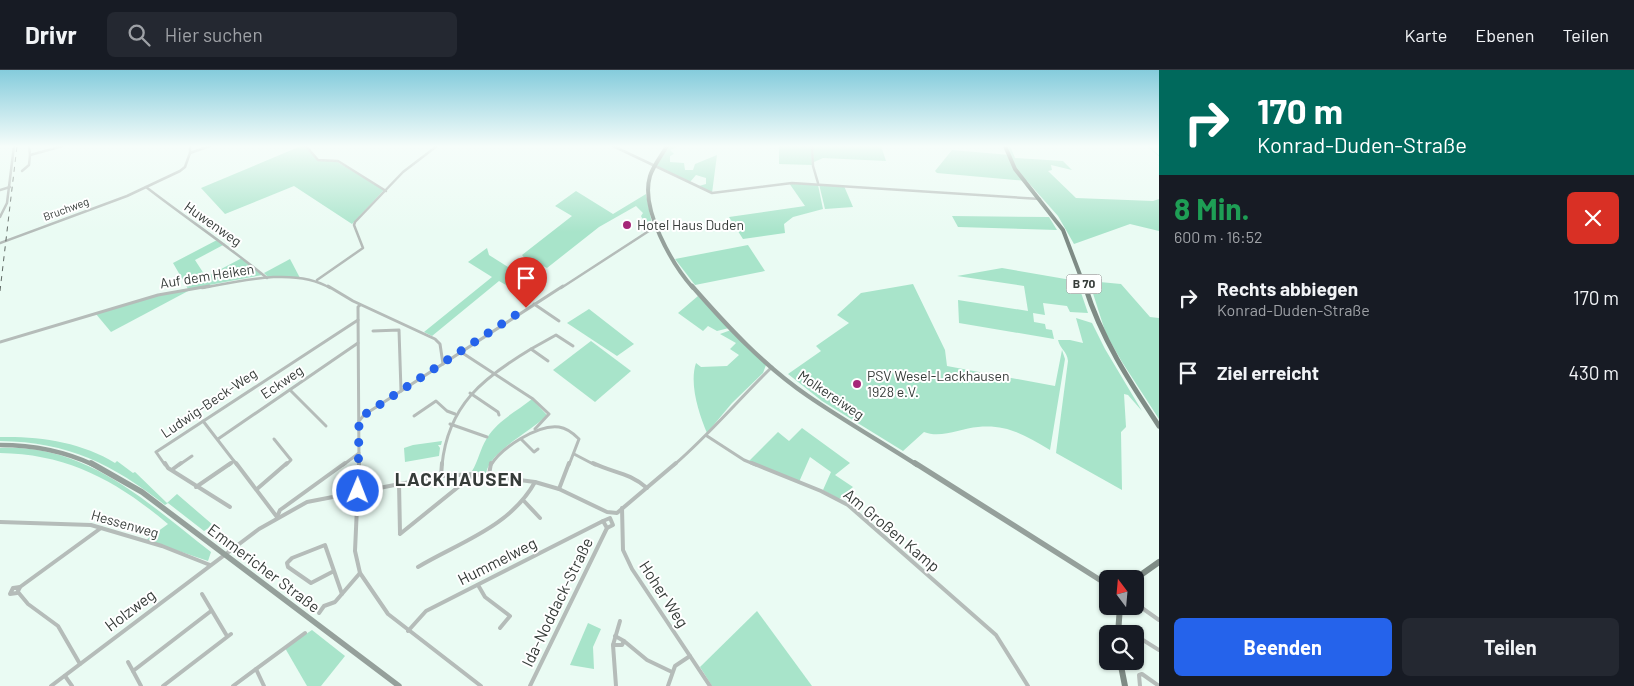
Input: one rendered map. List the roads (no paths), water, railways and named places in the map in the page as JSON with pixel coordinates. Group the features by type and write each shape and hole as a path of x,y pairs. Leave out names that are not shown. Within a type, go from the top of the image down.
{"main road":[{"name":"Molkereiweg","path":"650,175 648,197 655,227 668,255 687,280 772,366 821,404 1099,579"},
{"name":"B 70","path":"1020,175 1056,220 1068,240 1095,317 1111,351 1159,426"},
{"name":"Emmericher Straße","path":"0,445 23,446 62,452 90,461 112,473 224,554 399,686"},
{"path":"1144,573 1159,562"},
{"path":"1122,670 1125,686"}],"street":[{"path":"0,217 7,205 11,175"},
{"name":"Bruchweg","path":"0,243 146,187 172,175"},
{"path":"360,175 386,191"},
{"path":"317,280 363,248 354,224 401,175"},
{"path":"672,175 712,193 787,183 818,183 1040,199"},
{"path":"817,175 818,183"},
{"path":"0,190 10,187"},
{"name":"Huwenweg","path":"146,187 200,229 226,244 267,278"},
{"path":"359,422 364,415 655,227"},
{"name":"Auf dem Heiken","path":"0,342 150,297 267,278 317,280 360,305 438,341 443,364"},
{"path":"534,304 559,321"},
{"path":"360,305 358,320 359,453 355,551 360,573 388,614 481,686"},
{"name":"Ludwig-Beck-Weg","path":"173,470 168,468 156,452 352,322 358,320"},
{"path":"372,331 399,330 401,391"},
{"path":"441,476 444,443 450,424 470,393 493,373 556,335 573,346"},
{"name":"Eckweg","path":"218,439 358,343"},
{"path":"530,349 548,361"},
{"path":"461,352 533,399 549,414 548,418 535,429 491,463 489,475"},
{"path":"277,517 302,504 358,491 441,476 474,474 535,482 559,489 613,514 647,488 707,436 740,397 772,366"},
{"path":"290,390 326,426"},
{"path":"470,393 498,412 499,415"},
{"path":"414,416 436,401 447,411 456,414"},
{"path":"203,421 277,517"},
{"path":"450,424 488,437"},
{"path":"535,429 557,428 579,439 559,489"},
{"name":"Am Großen Kamp","path":"707,436 744,460 821,491 848,506 996,635 1028,686"},
{"path":"257,489 291,460 276,444 274,439"},
{"path":"521,439 534,452 538,449"},
{"path":"277,517 280,510 359,453"},
{"path":"574,454 606,470 618,471 636,478 647,488"},
{"path":"192,456 173,470 196,487 230,507"},
{"path":"196,487 234,461"},
{"path":"399,484 400,534 474,474"},
{"path":"418,568 491,526 524,501 535,482"},
{"path":"302,504 306,492"},
{"path":"524,501 540,518"},
{"name":"Hoher Weg","path":"622,508 624,553 639,580 710,686"},
{"name":"Holzweg","path":"51,686 224,554 277,517"},
{"name":"Ida-Noddack-Straße","path":"530,686 607,528 613,525 612,520 608,518 603,521 607,528"},
{"name":"Hummelweg","path":"408,630 426,611 603,521"},
{"name":"Hessenweg","path":"0,522 70,522 102,528 177,552 210,565"},
{"path":"80,664 58,626 28,604 19,590 102,528"},
{"path":"334,571 311,582 288,567 288,563 292,558 323,545 326,546 342,594"},
{"path":"319,613 324,606 335,602 360,573"},
{"path":"478,585 485,597 510,616 500,628"},
{"path":"163,686 229,635 211,611 202,594"},
{"path":"1144,609 1159,620"},
{"path":"133,671 211,611"},
{"path":"616,686 612,645 620,621"},
{"path":"233,686 304,633"},
{"path":"614,636 626,642 647,660 672,672"},
{"path":"1144,640 1157,648"},
{"path":"612,645 622,645 626,642"},
{"path":"668,686 675,666 690,656"},
{"path":"128,662 141,686"},
{"path":"256,669 264,686"},
{"path":"1140,686 1139,675 1142,674 1159,686"},
{"path":"65,676 72,686"}],"railway":[{"path":"0,291 14,175"}],"place":[{"name":"Hotel Haus Duden","path":"627,225"},
{"name":"PSV Wesel-Lackhausen 1928 e.V.","path":"857,384"}],"district":[{"name":"LACKHAUSEN","path":"459,479"}]}
